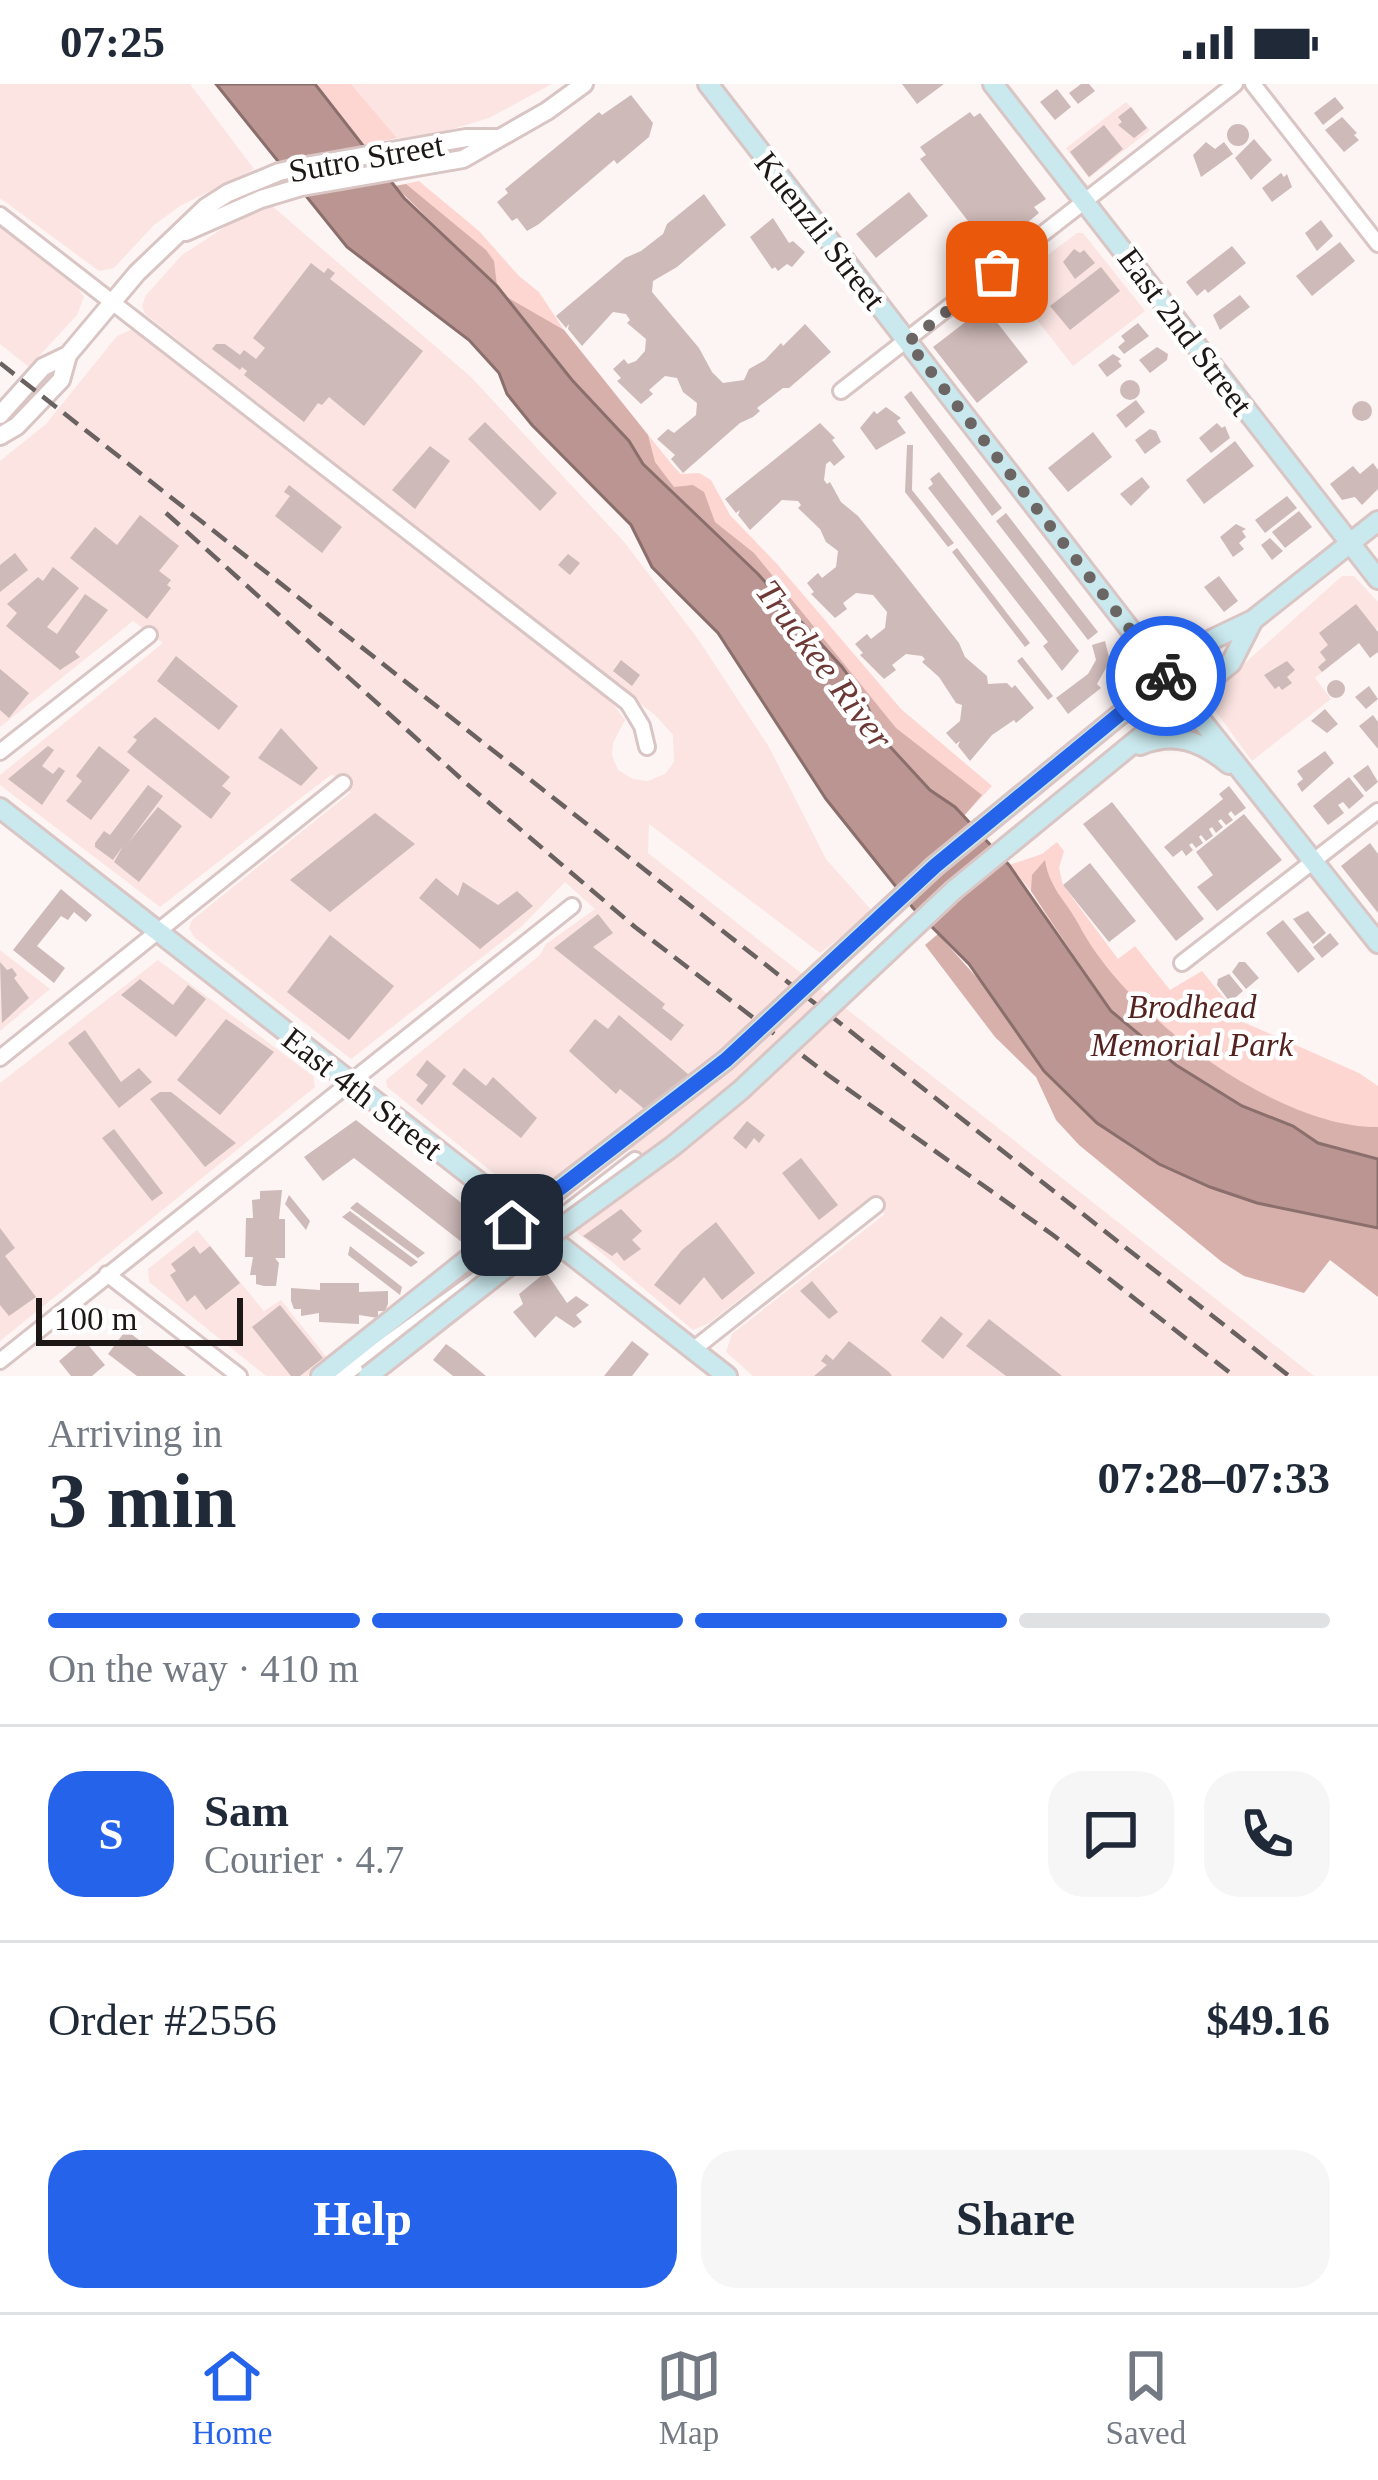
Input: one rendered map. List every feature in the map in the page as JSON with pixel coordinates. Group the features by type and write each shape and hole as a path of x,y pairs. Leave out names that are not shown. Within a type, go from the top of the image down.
{"main road":[{"name":"Kuenzli Street","path":"708,84 1378,943"},
{"name":"East 2nd Street","path":"993,84 1378,579"},
{"path":"321,1376 726,1060 935,866 1211,640 1253,620 1378,521"},
{"path":"354,1374 674,1146 741,1090 954,890 1231,663 1253,620"},
{"path":"1110,763 1144,743 1178,737 1218,755 1252,783"},
{"name":"East 4th Street","path":"0,808 727,1376"}],"street":[{"name":"Sutro Street","path":"0,436 17,426 61,380 68,355 114,300 206,206 279,172 466,138 499,138 584,84"},
{"path":"841,391 1235,84"},
{"path":"1253,84 1378,244"},
{"path":"0,215 628,703 642,726 647,747"},
{"name":"Sutro Street","path":"0,415 43,367 68,355"},
{"path":"0,752 148,635"},
{"path":"0,1058 343,784"},
{"path":"1183,963 1378,811"},
{"path":"0,1361 572,906"},
{"path":"354,1374 634,1160"},
{"path":"694,1349 876,1205"},
{"path":"107,1274 239,1376"}],"shaded area":[{"path":"0,84 190,84 254,169 180,206 154,225 114,268 99,271 0,198"},
{"path":"351,84 552,84 489,118 430,136 397,138"},
{"path":"1126,102 1150,130 1089,178 1066,148"},
{"path":"406,184 486,250 494,261 497,286 395,186"},
{"path":"271,205 471,377 625,543 698,639 769,747 826,859 873,912 820,953 649,824 648,853 1314,1376 753,1376 726,1352 732,1334 885,1214 868,1199 709,1323 693,1330 573,1229 650,1167 630,1149 544,1214 387,1087 386,1080 540,955 546,944 595,909 565,882 521,927 351,1059 194,937 189,928 192,920 351,792 332,774 160,907 0,785 0,775 163,643 133,621 0,727 0,461 46,424 117,336 133,329 143,332 613,704 625,720 613,743 618,770 648,781 665,774 674,762 673,735 656,716 145,314 146,295 182,255 234,221"},
{"path":"0,226 73,282 84,297 77,315 29,367 0,344"},
{"path":"1083,233 1145,311 1073,366 1009,284"},
{"path":"505,296 564,330 648,435 655,462 674,487 693,485 704,492 715,522 754,553 896,728 982,795 963,817 930,790 882,738 862,695 810,631 643,464 629,441 572,380"},
{"path":"1342,576 1354,576 1378,602 1378,628 1315,678 1331,699 1252,761 1206,698"},
{"path":"1045,860 1054,887 1101,959 1167,1028 1251,1087 1295,1108 1338,1122 1378,1127 1378,1159 1318,1143 1293,1126 1242,1106 1176,1065 1111,1011 1031,891 1032,875"},
{"path":"938,934 995,998 1044,1071 1097,1123 1135,1150 1210,1187 1257,1203 1378,1228 1378,1297 1330,1260 1304,1293 1244,1276 1079,1145 1056,1120 1036,1077 995,1037 925,945"},
{"path":"0,950 50,989 0,1031"},
{"path":"158,960 313,1076 315,1087 0,1341 0,1083"},
{"path":"197,1230 264,1311 281,1300 328,1359 307,1376 266,1376 149,1282 148,1269"}],"green space":[{"path":"315,84 351,84 397,138 362,146"},
{"path":"419,181 479,231 539,292 674,467 681,474 699,473 711,480 730,515 901,709 992,786 963,817 758,574 648,465 497,286 395,186"},
{"name":"Brodhead Memorial Park","path":"1057,842 1064,851 1059,868 1063,885 1118,959 1135,946 1170,990 1202,971 1243,1022 1359,1073 1378,1086 1378,1159 1318,1143 1075,962 1009,865 1042,854"}],"water":[{"name":"Truckee River","path":"216,84 315,84 404,198 497,286 572,380 629,441 643,464 758,574 842,667 862,695 882,738 1009,865 1111,1011 1176,1065 1242,1106 1293,1126 1318,1143 1378,1159 1378,1228 1257,1203 1159,1164 1097,1123 1044,1071 969,964 913,908 826,799 718,633 652,567 631,525 532,425 507,394 499,373 469,340 347,247"}],"building":[{"path":"902,84 944,84 917,104"},
{"path":"1081,84 1095,91 1078,104 1069,93"},
{"path":"1057,89 1071,107 1055,120 1040,102"},
{"path":"631,95 653,123 649,137 617,164 614,160 539,224 527,231 517,218 512,221 497,202 508,193 505,189 599,112 602,115"},
{"path":"1335,97 1344,108 1323,125 1314,113"},
{"path":"1131,107 1147,128 1134,138 1118,125 1122,122 1118,117"},
{"path":"970,112 974,117 980,113 1046,199 1034,207 1039,213 992,252 920,159 926,155 920,147"},
{"path":"1342,117 1359,140 1344,152 1325,130"},
{"path":"1238,124 1249,135 1238,146 1227,135"},
{"path":"1104,125 1123,149 1089,177 1070,152"},
{"path":"1254,139 1272,160 1251,180 1235,158"},
{"path":"1206,142 1215,149 1224,142 1233,154 1201,177 1193,155"},
{"path":"1281,173 1287,174 1292,187 1272,202 1262,188"},
{"path":"909,192 928,216 876,258 856,234"},
{"path":"704,194 726,225 653,281 652,292 699,348 712,372 723,383 744,380 749,369 805,324 831,352 683,473 671,459 675,455 657,439 668,429 674,433 696,415 697,403 683,392 677,378 665,376 641,404 617,381 621,378 613,369 624,359 628,364 636,361 645,351 646,339 627,323 626,314 613,312 582,346 569,324 566,328 556,316 625,258 663,234 667,224"},
{"path":"773,218 789,243 793,241 805,252 792,267 787,264 778,271 750,237"},
{"path":"1321,220 1333,236 1317,251 1305,233"},
{"path":"1340,242 1355,261 1312,296 1296,276"},
{"path":"1232,246 1246,263 1208,293 1205,289 1197,296 1186,282"},
{"path":"1074,249 1084,250 1095,263 1075,279 1063,262"},
{"path":"311,263 324,273 328,268 335,273 330,279 423,351 364,426 329,397 304,422 244,375 247,371 242,367 240,370 212,349 225,344 256,359 265,348 253,338"},
{"path":"1101,267 1120,291 1070,330 1050,306"},
{"path":"1240,295 1250,307 1220,330 1213,315"},
{"path":"985,307 1028,362 977,403 933,347"},
{"path":"1138,323 1149,336 1124,354 1118,347 1125,341 1121,336"},
{"path":"1157,347 1168,354 1167,360 1150,373 1139,360"},
{"path":"1113,354 1122,366 1107,377 1098,365"},
{"path":"1130,380 1140,390 1130,400 1120,390"},
{"path":"911,391 1002,508 992,516 904,397"},
{"path":"1136,400 1145,412 1126,428 1116,415"},
{"path":"1362,401 1372,411 1362,421 1352,411"},
{"path":"886,407 901,418 897,421 906,433 876,450 860,428 874,411 877,414"},
{"path":"485,422 557,493 540,511 468,439"},
{"path":"820,423 845,457 834,466 830,461 826,464 827,484 899,567 965,657 987,676 988,684 1015,685 1034,708 992,735 970,761 958,746 960,741 956,744 946,733 960,721 962,705 922,662 922,656 906,654 884,679 860,655 855,644 885,628 887,612 873,595 856,593 835,618 811,594 807,583 836,567 838,551 798,508 798,501 782,500 750,530 738,515 740,510 736,513 725,499"},
{"path":"1217,423 1225,426 1230,438 1211,453 1199,438"},
{"path":"1150,429 1161,442 1145,454 1135,440"},
{"path":"1093,432 1112,457 1068,492 1048,468"},
{"path":"1235,441 1254,466 1204,504 1186,480"},
{"path":"907,445 913,445 912,490 954,543 948,547 905,492"},
{"path":"430,446 450,461 415,509 392,490"},
{"path":"1373,463 1378,489 1362,505 1355,497 1342,500 1330,484 1353,466 1360,474"},
{"path":"939,472 1079,651 1062,671 1043,646 1048,642 928,488"},
{"path":"1142,477 1150,487 1131,506 1120,494"},
{"path":"289,485 342,527 322,553 275,516 290,496 284,492"},
{"path":"1287,496 1297,508 1265,533 1255,520"},
{"path":"1299,511 1312,527 1285,548 1272,532"},
{"path":"1006,513 1098,632 1088,640 996,521"},
{"path":"140,515 179,546 159,571 171,580 167,585 171,588 147,619 70,558 95,527 117,545"},
{"path":"1236,524 1246,529 1242,531 1246,537 1239,543 1244,549 1233,557 1220,537"},
{"path":"1270,538 1283,551 1272,560 1261,545"},
{"path":"957,548 1030,643 1025,647 952,552"},
{"path":"15,553 28,570 0,592 0,565"},
{"path":"568,554 580,563 570,575 558,565"},
{"path":"53,567 79,588 47,627 57,634 85,594 108,610 75,652 80,657 60,670 6,626 17,613 7,604 38,577 43,581"},
{"path":"1219,576 1238,601 1224,612 1204,587"},
{"path":"1356,604 1378,632 1378,652 1370,658 1359,643 1322,672 1318,667 1326,660 1320,652 1328,645 1319,633"},
{"path":"1105,641 1110,661 1097,684 1101,688 1068,714 1056,698 1088,674 1096,660 1092,645"},
{"path":"176,656 238,706 219,730 157,681"},
{"path":"1022,657 1053,696 1048,700 1017,661"},
{"path":"621,660 640,675 632,686 613,671"},
{"path":"1287,661 1295,670 1287,677 1292,683 1275,689 1264,675"},
{"path":"0,669 29,693 9,718 0,710"},
{"path":"1336,680 1345,689 1336,698 1327,689"},
{"path":"1369,686 1378,699 1366,709 1355,697"},
{"path":"1325,709 1338,724 1327,733 1311,721"},
{"path":"1373,715 1378,722 1378,749 1359,726"},
{"path":"155,717 230,777 222,786 231,793 211,819 127,752 137,740 133,737"},
{"path":"281,728 318,768 301,786 258,758"},
{"path":"48,746 54,750 42,766 53,774 59,767 65,771 42,805 8,779"},
{"path":"99,746 130,770 91,820 66,801 82,781 76,776"},
{"path":"1325,751 1334,763 1302,792 1297,784 1303,779 1297,771"},
{"path":"1368,765 1378,782 1366,792 1353,776"},
{"path":"1349,777 1364,796 1349,809 1343,802 1338,805 1344,813 1328,825 1313,806"},
{"path":"148,785 163,796 128,843 158,807 182,826 139,882 114,862 123,846 113,860 95,843 104,831 110,835"},
{"path":"1229,786 1246,808 1235,816 1231,811 1233,820 1226,825 1218,821 1223,827 1216,833 1209,829 1213,836 1206,841 1201,835 1203,843 1196,848 1189,845 1193,850 1186,856 1182,850 1173,857 1164,847 1223,799 1219,794"},
{"path":"1112,802 1204,919 1176,941 1083,824"},
{"path":"375,813 415,844 330,912 290,880"},
{"path":"1244,814 1282,860 1217,911 1197,887 1213,875 1196,852"},
{"path":"1370,843 1378,854 1378,913 1341,866"},
{"path":"1090,863 1136,921 1109,942 1063,885"},
{"path":"436,878 458,896 463,882 498,905 517,891 533,906 480,949 419,898"},
{"path":"61,889 92,915 86,922 74,912 68,920 61,916 37,946 65,968 54,983 13,950"},
{"path":"1308,911 1326,933 1313,944 1293,919"},
{"path":"598,914 613,933 593,947 684,1025 671,1041 554,948"},
{"path":"1283,920 1315,959 1298,973 1266,933"},
{"path":"1330,933 1339,944 1322,958 1313,947"},
{"path":"330,935 394,986 349,1040 287,992"},
{"path":"0,962 7,970 12,968 29,998 2,1023"},
{"path":"1239,962 1245,962 1259,978 1246,989 1232,972"},
{"path":"1229,974 1243,991 1230,1002 1217,985 1218,979"},
{"path":"140,979 173,1005 188,985 206,999 176,1037 121,995"},
{"path":"619,1015 689,1075 654,1117 620,1089 616,1094 569,1051 595,1019 608,1029"},
{"path":"226,1019 274,1052 220,1115 177,1080"},
{"path":"85,1030 121,1082 139,1068 152,1082 119,1108 68,1043"},
{"path":"427,1060 446,1076 422,1105 416,1100 428,1085 416,1075"},
{"path":"464,1068 486,1086 493,1077 537,1118 521,1138 452,1084"},
{"path":"171,1092 236,1143 205,1167 150,1099"},
{"path":"356,1120 487,1223 468,1247 354,1158 323,1181 304,1157"},
{"path":"747,1121 765,1135 759,1143 754,1138 746,1149 733,1138"},
{"path":"114,1129 163,1193 152,1201 102,1138"},
{"path":"801,1158 838,1205 819,1220 782,1173"},
{"path":"282,1190 279,1219 285,1219 285,1258 275,1258 279,1263 276,1286 264,1286 256,1284 256,1275 250,1275 253,1257 245,1257 246,1218 253,1218 252,1200 260,1199 260,1191"},
{"path":"289,1195 310,1221 306,1230 285,1204"},
{"path":"357,1202 425,1253 418,1258 350,1208"},
{"path":"621,1209 642,1231 632,1240 641,1249 624,1261 617,1252 612,1256 583,1236"},
{"path":"350,1211 418,1262 411,1267 342,1217"},
{"path":"716,1222 755,1273 722,1300 704,1277 680,1305 654,1285 682,1250"},
{"path":"0,1228 15,1248 5,1256 36,1297 9,1316 0,1305"},
{"path":"194,1246 200,1254 210,1246 240,1283 206,1310 195,1295 187,1302 170,1275 176,1271 171,1264"},
{"path":"350,1246 402,1287 400,1295 348,1255"},
{"path":"546,1272 567,1303 576,1296 589,1305 576,1315 582,1322 574,1328 556,1316 535,1338 513,1312 523,1304 519,1294"},
{"path":"812,1281 838,1312 829,1319 800,1291"},
{"path":"320,1283 359,1283 359,1292 388,1291 388,1304 385,1311 378,1311 378,1318 359,1315 359,1324 319,1322 319,1313 301,1316 301,1309 294,1309 291,1301 291,1288 320,1290"},
{"path":"280,1305 323,1358 300,1376 291,1376 252,1327"},
{"path":"941,1316 963,1334 943,1359 921,1341"},
{"path":"989,1319 1062,1376 1006,1376 966,1346"},
{"path":"126,1330 186,1376 137,1376 108,1354"},
{"path":"84,1340 105,1365 92,1376 71,1376 59,1361"},
{"path":"632,1341 649,1354 632,1376 604,1376"},
{"path":"849,1341 892,1376 814,1376 827,1365 821,1361 826,1354 833,1360"},
{"path":"446,1344 486,1376 453,1376 433,1360"}],"railway":[{"path":"0,363 1289,1376"},
{"path":"166,513 467,784 635,927 828,1075 1053,1235 1234,1376"}],"way so far":[{"path":"997,272 908,342 1166,676"}],"route":[{"path":"512,1225 726,1060 935,866 1166,676"}]}
